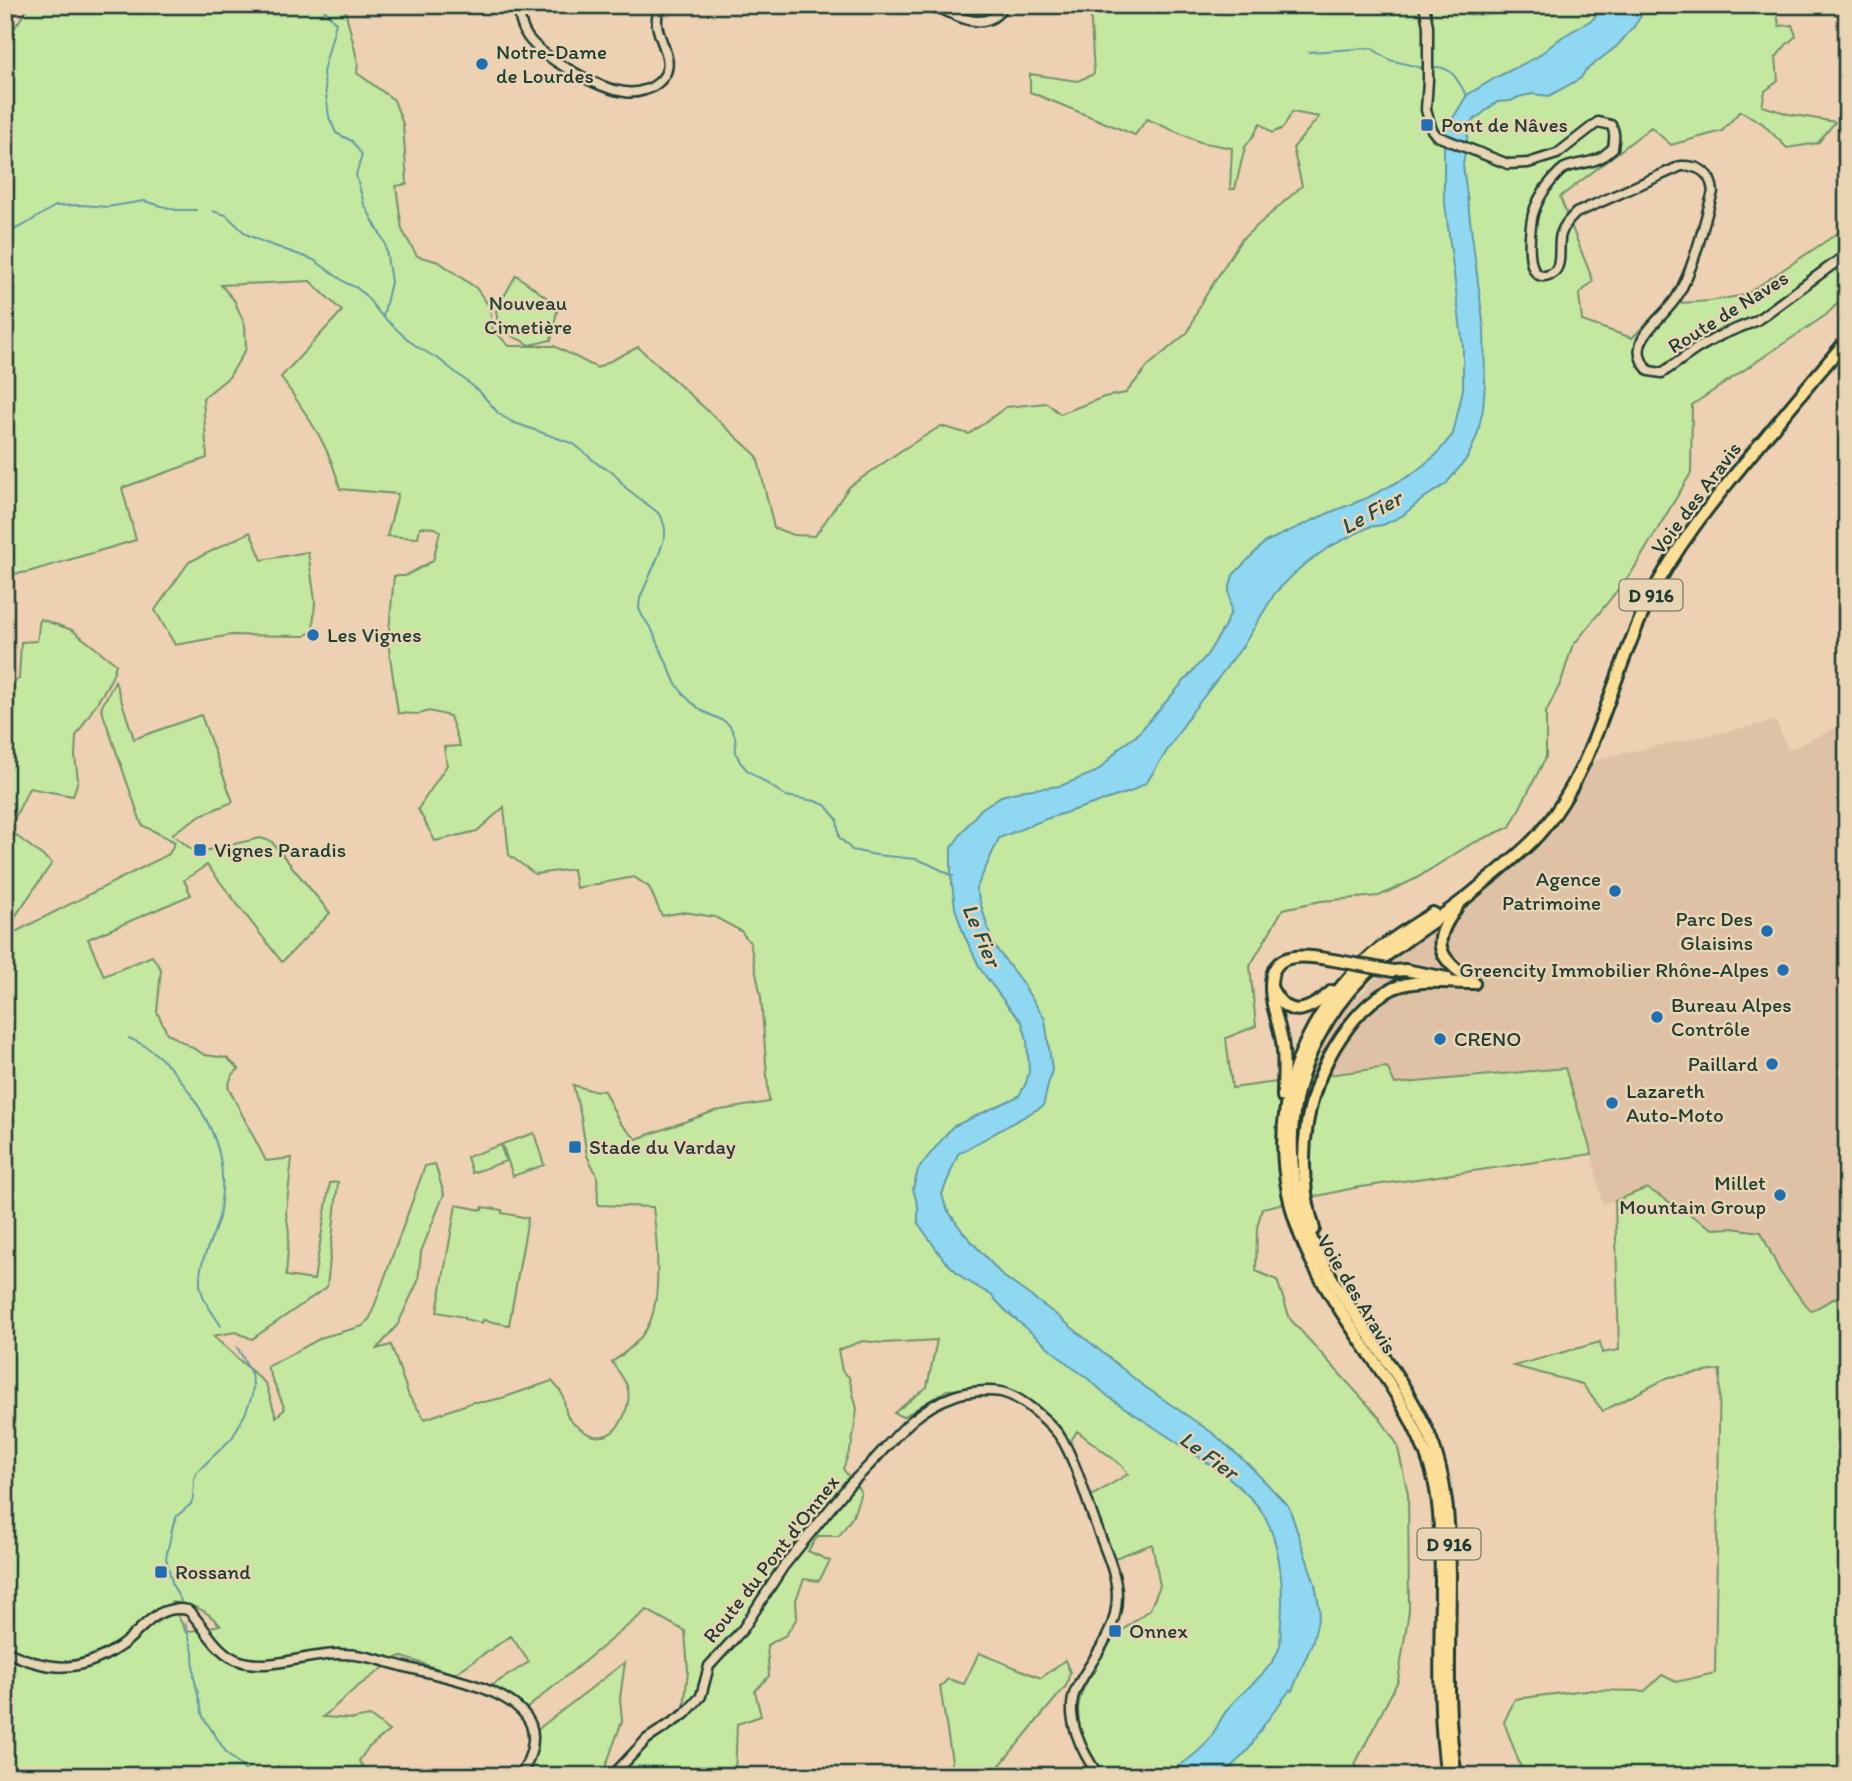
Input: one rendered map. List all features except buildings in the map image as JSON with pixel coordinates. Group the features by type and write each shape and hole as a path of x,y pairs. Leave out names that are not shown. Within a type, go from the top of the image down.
{"highway":[{"name":"Voie des Aravis","path":"1456,1776 1450,1693 1449,1541 1447,1505 1441,1473 1433,1445 1417,1411 1331,1279 1302,1215 1294,1179 1292,1148 1293,1123 1300,1085 1319,1034 1364,975 1462,901 1533,841 1564,801 1589,750 1648,601 1683,543 1724,488 1847,340"},
{"name":"Voie des Aravis","path":"1447,1776 1441,1707 1440,1525 1432,1472 1404,1405 1337,1305 1305,1248 1295,1224 1286,1186 1283,1131 1292,1080 1307,1041 1340,989 1388,942 1497,872"},
{"path":"1462,901 1443,928 1441,946 1449,964 1474,983"},
{"path":"1283,1131 1283,1045 1274,1009 1272,976 1284,960 1304,955 1474,983"},
{"path":"1272,986 1286,1006 1297,1010 1307,1009 1362,965"},
{"path":"1393,971 1409,984"},
{"path":"1331,1279 1312,1223 1305,1185 1304,1145 1311,1105 1329,1059 1354,1020 1385,992 1409,984 1474,983"}],"street":[{"path":"519,5 522,25 538,49 595,83 627,93 650,88 666,74 669,65 667,55 657,31 659,8 662,5"},
{"path":"934,5 974,22 996,15 1004,5"},
{"name":"Route de Naves","path":"1424,5 1428,26 1426,110 1432,131 1437,136 1507,164 1528,163 1557,155 1598,122 1611,125 1614,129 1613,148 1599,159 1564,169 1542,194 1533,214 1530,253 1531,266 1536,273 1544,276 1553,274 1557,268 1561,232 1566,221 1576,213 1681,166 1699,168 1707,173 1712,181 1713,192 1689,273 1677,297 1644,336 1640,348 1641,362 1649,371 1662,373 1721,335 1756,321 1847,254"},
{"name":"Route du Pont d'Onnex","path":"612,1776 647,1739 685,1714 701,1696 709,1666 743,1629 783,1567 850,1484 914,1417 937,1402 957,1394 1003,1392 1040,1414 1063,1440 1115,1580 1116,1608 1112,1627 1075,1690 1073,1704 1073,1721 1082,1752 1099,1776"},
{"path":"5,1651 50,1667 82,1665 120,1647 156,1615 170,1608 188,1610 226,1654 241,1662 274,1663 323,1654 356,1655 462,1681 503,1697 523,1713 530,1722 533,1733 534,1742 521,1776"}],"shaded area":[{"path":"1776,721 1788,750 1847,723 1847,1295 1839,1296 1811,1312 1780,1272 1761,1232 1731,1228 1713,1229 1648,1188 1615,1201 1602,1203 1592,1154 1565,1068 1395,1084 1310,1077 1328,1034 1344,1009 1390,961 1410,948 1450,909 1527,845 1579,772 1601,758"}],"green space":[{"path":"30,5 344,5 358,63 357,73 394,100 403,124 407,184 396,186 402,230 417,256 439,262 476,288 490,307 492,328 509,346 554,346 597,368 638,347 757,456 774,528 794,535 815,536 849,487 941,426 969,434 1006,407 1047,403 1060,414 1104,397 1126,393 1148,366 1188,332 1201,303 1241,240 1302,186 1293,148 1319,117 1292,112 1283,128 1272,133 1260,123 1245,147 1235,189 1230,189 1232,148 1200,142 1147,119 1135,135 1030,92 1030,74 1077,81 1094,74 1090,5 1776,5 1779,26 1792,25 1796,36 1776,57 1778,81 1765,91 1762,106 1835,122 1818,143 1787,148 1762,123 1740,111 1722,131 1671,145 1651,127 1560,197 1593,281 1579,294 1582,321 1632,338 1665,304 1745,295 1847,227 1847,294 1826,315 1692,405 1691,473 1632,572 1572,647 1561,682 1546,712 1546,757 1510,827 1471,844 1415,879 1379,896 1321,901 1283,909 1250,966 1256,1026 1226,1038 1232,1088 1387,1067 1395,1084 1565,1068 1592,1154 1354,1188 1262,1208 1257,1228 1256,1271 1277,1280 1290,1319 1379,1417 1397,1444 1408,1494 1409,1611 1398,1681 1355,1764 1363,1776 1105,1776 1082,1734 1078,1711 1080,1700 1096,1670 1097,1662 1114,1637 1150,1609 1160,1586 1152,1544 1115,1558 1090,1497 1128,1474 1121,1465 1077,1431 1069,1444 1057,1425 1038,1406 1003,1387 947,1390 903,1417 894,1413 927,1387 937,1340 883,1343 863,1341 838,1350 842,1371 849,1377 857,1409 852,1444 843,1469 861,1492 853,1516 839,1536 818,1536 808,1551 830,1561 819,1581 804,1579 796,1600 797,1618 786,1635 767,1645 769,1676 755,1691 761,1716 737,1724 735,1776 612,1776 684,1708 688,1671 685,1631 647,1610 526,1709 511,1696 491,1686 529,1662 511,1636 454,1674 400,1656 357,1687 323,1717 353,1719 370,1716 389,1731 368,1748 359,1761 368,1773 376,1776 5,1776 5,937 169,854 175,842 142,825 101,708 115,681 134,739 201,715 233,802 201,815 172,834 196,853 260,838 271,841 330,913 282,962 207,865 184,880 191,895 88,939 104,976 152,956 161,969 157,1012 167,1033 205,1055 227,1058 239,1069 232,1075 228,1087 266,1161 292,1158 286,1212 289,1233 286,1276 314,1280 330,1183 338,1182 327,1287 252,1339 236,1332 213,1336 266,1384 276,1417 285,1409 267,1367 323,1337 363,1326 370,1318 425,1166 435,1164 444,1194 421,1252 418,1281 398,1324 377,1349 391,1345 409,1396 425,1419 473,1402 502,1398 552,1381 561,1392 567,1415 573,1423 593,1436 609,1434 624,1416 628,1400 627,1386 612,1362 639,1339 654,1310 658,1265 655,1220 653,1207 598,1205 597,1175 587,1156 573,1085 604,1091 620,1123 636,1139 715,1111 769,1102 761,997 750,943 741,931 715,917 684,912 662,916 649,887 634,877 576,888 573,869 535,874 509,855 504,807 477,831 435,841 418,809 447,765 444,747 460,746 450,716 429,711 419,714 398,713 388,642 394,576 405,576 433,561 440,531 420,527 418,538 387,536 398,494 340,489 323,444 281,377 342,311 310,281 221,285 234,300 245,325 246,349 229,377 203,398 207,458 122,488 136,540 28,572 5,575 5,42","holes":["171,1602 204,1611 220,1625 186,1632"]},
{"name":"Nouveau Cimetière","path":"516,275 558,306 551,340 530,345 499,329 496,311"},
{"path":"250,532 262,560 308,552 315,601 313,630 305,636 231,635 175,645 155,610 189,562"},
{"path":"40,619 72,630 116,664 112,677 76,736 78,780 73,796 29,788 9,830 52,863 5,931 5,819 13,814 13,803 5,804 5,687 19,679 21,642 37,641"},
{"path":"534,1133 544,1165 513,1176 502,1144"},
{"path":"500,1145 506,1161 472,1173 467,1157"},
{"path":"1647,1188 1713,1229 1731,1228 1761,1232 1780,1272 1811,1311 1839,1296 1847,1295 1847,1776 1517,1776 1523,1773 1504,1722 1515,1699 1585,1690 1645,1691 1662,1675 1676,1682 1715,1673 1720,1370 1669,1377 1603,1411 1582,1384 1514,1366 1600,1342 1602,1353 1619,1350 1615,1201"},
{"path":"456,1205 482,1210 483,1207 502,1210 502,1213 528,1218 509,1325 483,1320 482,1323 437,1312"},
{"path":"979,1653 1041,1678 1065,1660 1070,1672 1066,1686 991,1776 947,1776 952,1761 940,1687 948,1679 964,1684"},
{"path":"625,1662 620,1698 622,1721 604,1771 607,1776 521,1776 533,1733"}],"water":[{"name":"Le Fier","path":"1605,5 1640,5 1641,16 1617,46 1585,71 1581,78 1549,96 1532,94 1511,101 1497,102 1469,127 1463,165 1484,329 1485,383 1477,436 1468,457 1446,484 1402,516 1383,525 1369,527 1329,547 1300,568 1275,593 1243,646 1192,712 1147,782 1130,792 1046,819 999,838 976,889 993,944 1045,1019 1052,1069 1043,1106 958,1154 942,1194 946,1208 963,1232 1003,1276 1054,1313 1141,1384 1214,1434 1249,1465 1289,1507 1315,1584 1320,1611 1313,1641 1292,1691 1290,1690 1263,1726 1249,1749 1232,1767 1218,1776 1165,1776 1203,1747 1227,1710 1265,1671 1276,1654 1280,1645 1282,1595 1277,1549 1273,1534 1260,1509 1235,1483 1110,1398 1006,1311 991,1295 964,1279 944,1260 918,1223 918,1206 913,1189 918,1170 926,1159 952,1127 1019,1096 1029,1072 1027,1040 1022,1022 981,970 964,935 955,908 951,848 981,809 1001,796 1060,786 1096,772 1120,747 1136,736 1207,655 1231,612 1229,590 1233,575 1265,542 1367,498 1411,475 1436,455 1453,434 1463,389 1463,347 1444,195 1444,133 1467,95 1537,57 1562,37 1593,19"}],"waterway":[{"path":"320,5 336,23 323,72 329,117 336,133 352,141 362,155 356,175 364,204 385,243 391,282 383,316"},
{"path":"1309,52 1371,48 1390,60 1422,68"},
{"path":"1434,67 1450,72 1467,96"},
{"path":"5,234 55,206 107,207 144,201 176,210 196,210"},
{"path":"213,211 226,215 246,234 314,260 357,288 405,337 479,391 499,414 512,422 574,444 599,465 613,472 626,488 657,512 665,529 658,557 640,598 639,609 682,692 702,711 730,726 735,736 736,753 740,762 748,771 786,796 825,805 837,819 839,837 852,850 916,859 953,876"},
{"path":"129,1038 148,1048 183,1083 202,1113 216,1144 222,1173 221,1202 217,1225 201,1266 200,1283 205,1300 221,1326"},
{"path":"181,1601 173,1586 166,1558 173,1525 177,1516 191,1504 197,1472 232,1438 252,1396 251,1374 237,1347"},
{"path":"185,1623 193,1652 194,1677 203,1717 226,1752 251,1776"}],"place":[{"name":"Notre-Dame de Lourdes","path":"482,64"},
{"name":"Pont de Nâves","path":"1427,125"},
{"name":"Les Vignes","path":"313,635"},
{"name":"Vignes Paradis","path":"200,850"},
{"name":"Agence Patrimoine","path":"1615,891"},
{"name":"Parc Des Glaisins","path":"1767,931"},
{"name":"Greencity Immobilier Rhône-Alpes","path":"1783,970"},
{"name":"Bureau Alpes Contrôle","path":"1657,1017"},
{"name":"CRENO","path":"1440,1039"},
{"name":"Paillard","path":"1772,1064"},
{"name":"Lazareth Auto-Moto","path":"1612,1103"},
{"name":"Stade du Varday","path":"575,1147"},
{"name":"Millet Mountain Group","path":"1780,1195"},
{"name":"Rossand","path":"161,1572"},
{"name":"Onnex","path":"1115,1631"}]}
